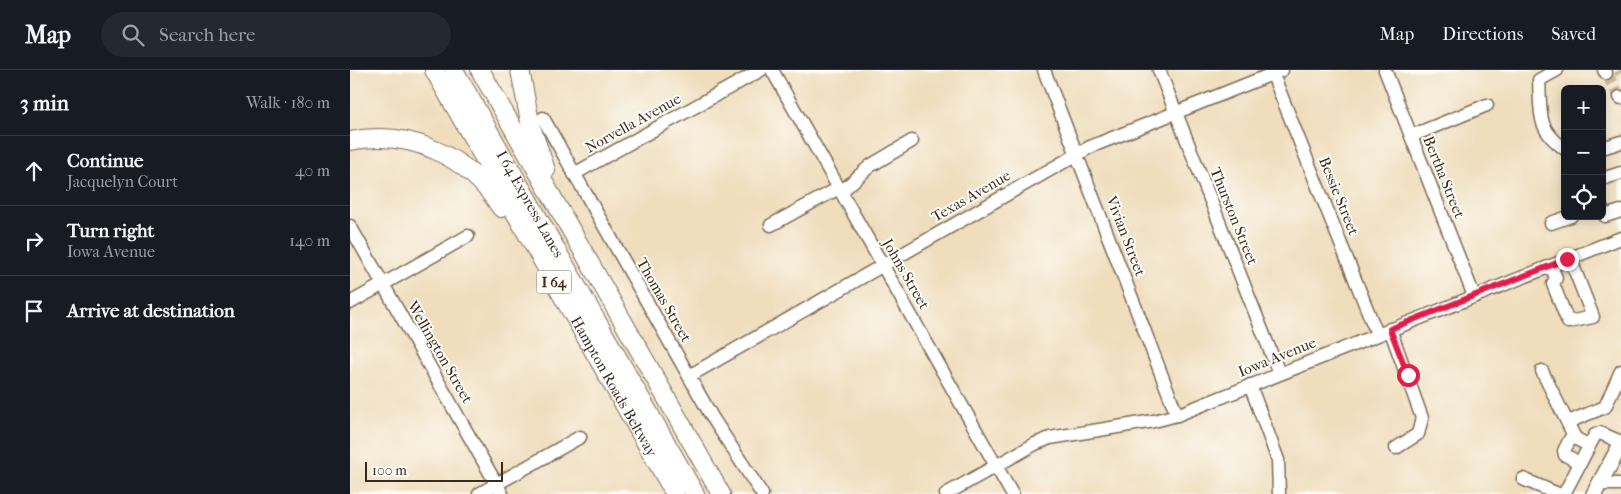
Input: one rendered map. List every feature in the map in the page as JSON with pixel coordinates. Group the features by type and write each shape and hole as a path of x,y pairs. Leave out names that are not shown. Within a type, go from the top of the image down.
{"highway":[{"name":"Hampton Roads Beltway","path":"434,70 675,494"},
{"name":"I 64 Express Lanes","path":"454,70 695,494"},
{"name":"I 64","path":"480,70 721,494"},
{"path":"520,70 531,127 563,216"},
{"path":"350,141 365,138 398,139 416,143 449,155 479,180 503,212 526,232"}],"main road":[{"path":"1597,489 1621,443"}],"street":[{"name":"Norvella Avenue","path":"574,174 760,70"},
{"name":"Johns Street","path":"772,70 1012,494"},
{"name":"Vivian Street","path":"1044,70 1177,415"},
{"name":"Thurston Street","path":"1159,70 1279,373"},
{"name":"Bertha Street","path":"1384,70 1474,296"},
{"path":"1557,70 1540,80 1541,121 1550,139 1561,146"},
{"name":"Texas Avenue","path":"689,376 1077,155 1275,71"},
{"name":"Bessie Street","path":"1275,71 1377,334"},
{"path":"1411,136 1487,105"},
{"name":"Thomas Street","path":"543,118 689,376 762,494"},
{"path":"771,225 840,190 870,166 912,141"},
{"path":"1606,147 1621,142"},
{"path":"1606,178 1621,173"},
{"path":"1606,216 1621,211"},
{"path":"1551,223 1561,220"},
{"name":"Wellington Street","path":"350,226 499,489"},
{"path":"350,303 468,236"},
{"name":"Iowa Avenue","path":"946,494 1050,438 1154,421 1177,415 1621,238"},
{"path":"1570,258 1575,270 1593,316 1568,322 1553,284 1556,278 1575,270"},
{"path":"1551,266 1556,278"},
{"path":"1390,329 1422,418 1418,434 1396,448"},
{"path":"1542,371 1575,438 1589,446"},
{"path":"1568,422 1605,407 1617,391 1621,371"},
{"path":"1250,385 1278,460 1279,494"},
{"path":"1564,494 1595,435 1600,433 1621,443"},
{"path":"479,494 499,489 580,437"},
{"path":"1575,438 1570,439 1564,451 1565,455 1580,464"},
{"path":"1523,479 1558,494"},
{"path":"1597,489 1621,484"}],"tunnel":[{"path":"1606,73 1620,97"}],"route":[{"path":"1408,375 1390,329 1567,259"}]}
